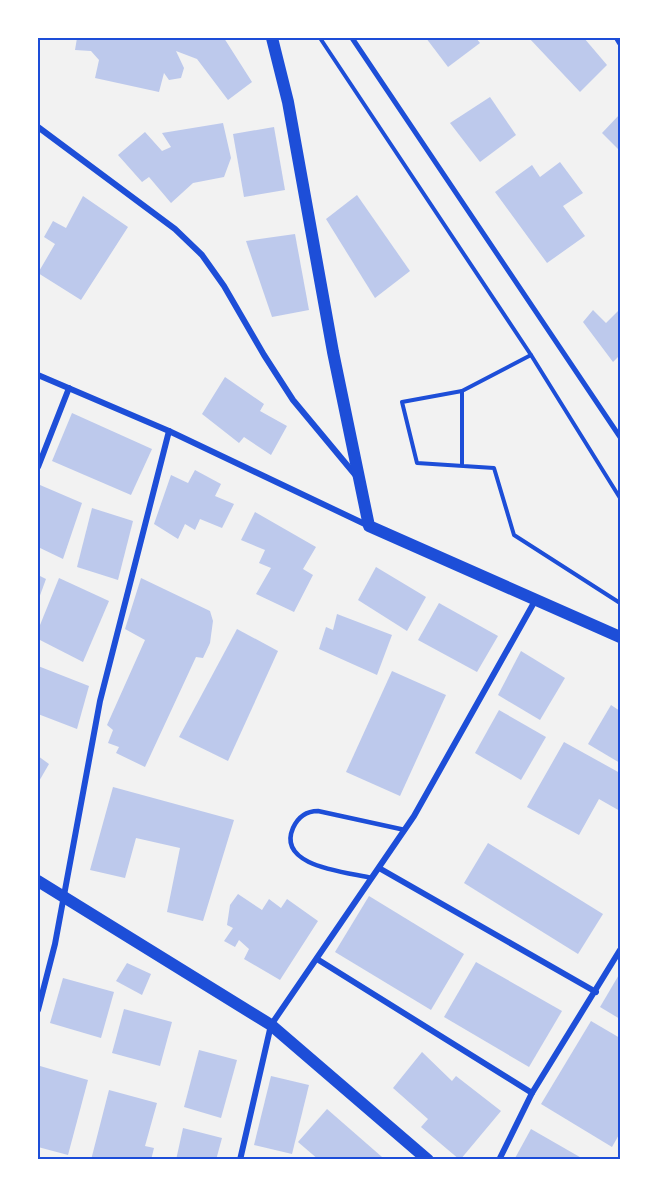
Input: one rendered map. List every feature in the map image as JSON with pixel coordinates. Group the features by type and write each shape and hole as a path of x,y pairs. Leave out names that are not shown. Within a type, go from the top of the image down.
{"main road":[{"path":"272,38 288,102 333,352 369,526 621,637"},
{"path":"38,880 271,1025 428,1160"}],"street":[{"path":"352,38 621,437"},
{"path":"616,38 621,43"},
{"path":"38,127 175,229 202,255 224,286 293,400 359,479"},
{"path":"38,375 169,431 369,526"},
{"path":"38,467 69,388"},
{"path":"38,1010 53,953 99,701 169,431"},
{"path":"240,1160 271,1025 405,830 536,599"},
{"path":"379,868 596,992"},
{"path":"499,1160 532,1093 621,950"},
{"path":"317,959 532,1093"}],"lane":[{"path":"372,878 312,864 300,858 292,846 291,832 295,823 306,813 318,811 405,830"}],"path":[{"path":"320,38 531,355 621,498"},
{"path":"531,355 462,391 402,402 417,463 494,468 514,535 621,603"},
{"path":"462,391 462,466"}],"building":[{"path":"77,38 224,38 252,82 228,100 197,59 176,51 184,68 181,78 169,80 164,73 159,92 95,78 99,60 91,51 75,50"},
{"path":"426,38 476,38 480,43 448,67"},
{"path":"529,38 584,38 607,65 580,92"},
{"path":"490,97 516,135 480,162 450,123"},
{"path":"620,114 620,151 602,133"},
{"path":"223,123 231,158 224,177 193,183 171,203 149,177 142,182 118,155 145,132 162,151 171,147 162,133"},
{"path":"274,127 285,190 244,197 233,134"},
{"path":"560,162 583,193 563,206 585,236 547,263 495,192 532,165 540,177"},
{"path":"357,195 410,271 375,298 326,219"},
{"path":"83,196 128,227 81,300 38,273 55,244 44,237 53,221 66,228"},
{"path":"295,234 309,310 272,317 246,241"},
{"path":"620,309 620,355 613,362 583,322 593,310 606,323"},
{"path":"225,377 264,404 260,411 287,426 271,455 244,437 239,443 202,414"},
{"path":"72,413 152,449 131,495 52,461"},
{"path":"195,470 221,484 215,496 234,504 222,528 200,519 195,530 185,524 178,539 154,524 171,475 188,483"},
{"path":"40,485 82,503 63,559 38,547 38,491"},
{"path":"92,508 133,521 118,580 77,567"},
{"path":"255,512 316,547 303,569 313,575 294,612 256,594 271,568 259,563 265,550 241,540"},
{"path":"376,567 426,597 407,631 358,600"},
{"path":"38,575 46,579 38,601"},
{"path":"59,578 109,601 83,662 38,639 38,630"},
{"path":"141,578 210,611 213,621 210,643 203,658 196,657 145,767 116,753 119,747 108,743 113,730 107,725 145,640 125,629"},
{"path":"439,603 498,636 477,672 418,640"},
{"path":"337,614 392,635 377,675 319,649 326,627 333,630"},
{"path":"237,629 278,651 228,761 179,737"},
{"path":"521,651 565,678 540,720 498,695"},
{"path":"38,666 89,686 77,729 38,714"},
{"path":"392,671 446,695 400,796 346,772"},
{"path":"611,705 620,711 620,763 588,744"},
{"path":"499,710 546,737 521,780 475,753"},
{"path":"564,742 620,773 620,811 599,799 579,835 527,807"},
{"path":"38,756 49,764 38,783"},
{"path":"113,787 234,820 203,921 167,912 180,848 136,838 125,878 90,870"},
{"path":"488,843 603,914 578,954 464,883"},
{"path":"238,894 262,910 269,899 281,908 287,899 318,921 280,980 244,959 249,949 239,940 235,947 224,941 233,928 227,925 230,905"},
{"path":"369,896 464,954 431,1010 335,952"},
{"path":"476,962 562,1011 529,1067 444,1017"},
{"path":"127,963 151,974 142,995 116,981"},
{"path":"620,973 620,1019 600,1007"},
{"path":"63,978 114,992 101,1038 50,1023"},
{"path":"124,1009 172,1022 160,1066 112,1053"},
{"path":"591,1021 620,1038 620,1133 612,1147 541,1104"},
{"path":"199,1050 237,1060 221,1118 184,1107"},
{"path":"422,1052 452,1081 456,1076 501,1111 460,1160 421,1127 428,1119 393,1088"},
{"path":"40,1066 88,1080 68,1155 38,1147"},
{"path":"271,1076 309,1085 292,1154 254,1145"},
{"path":"109,1090 157,1103 145,1146 154,1148 151,1160 91,1160"},
{"path":"327,1109 382,1157 380,1160 319,1160 298,1142"},
{"path":"183,1128 222,1138 216,1160 176,1160"},
{"path":"531,1129 585,1160 514,1160"}]}
